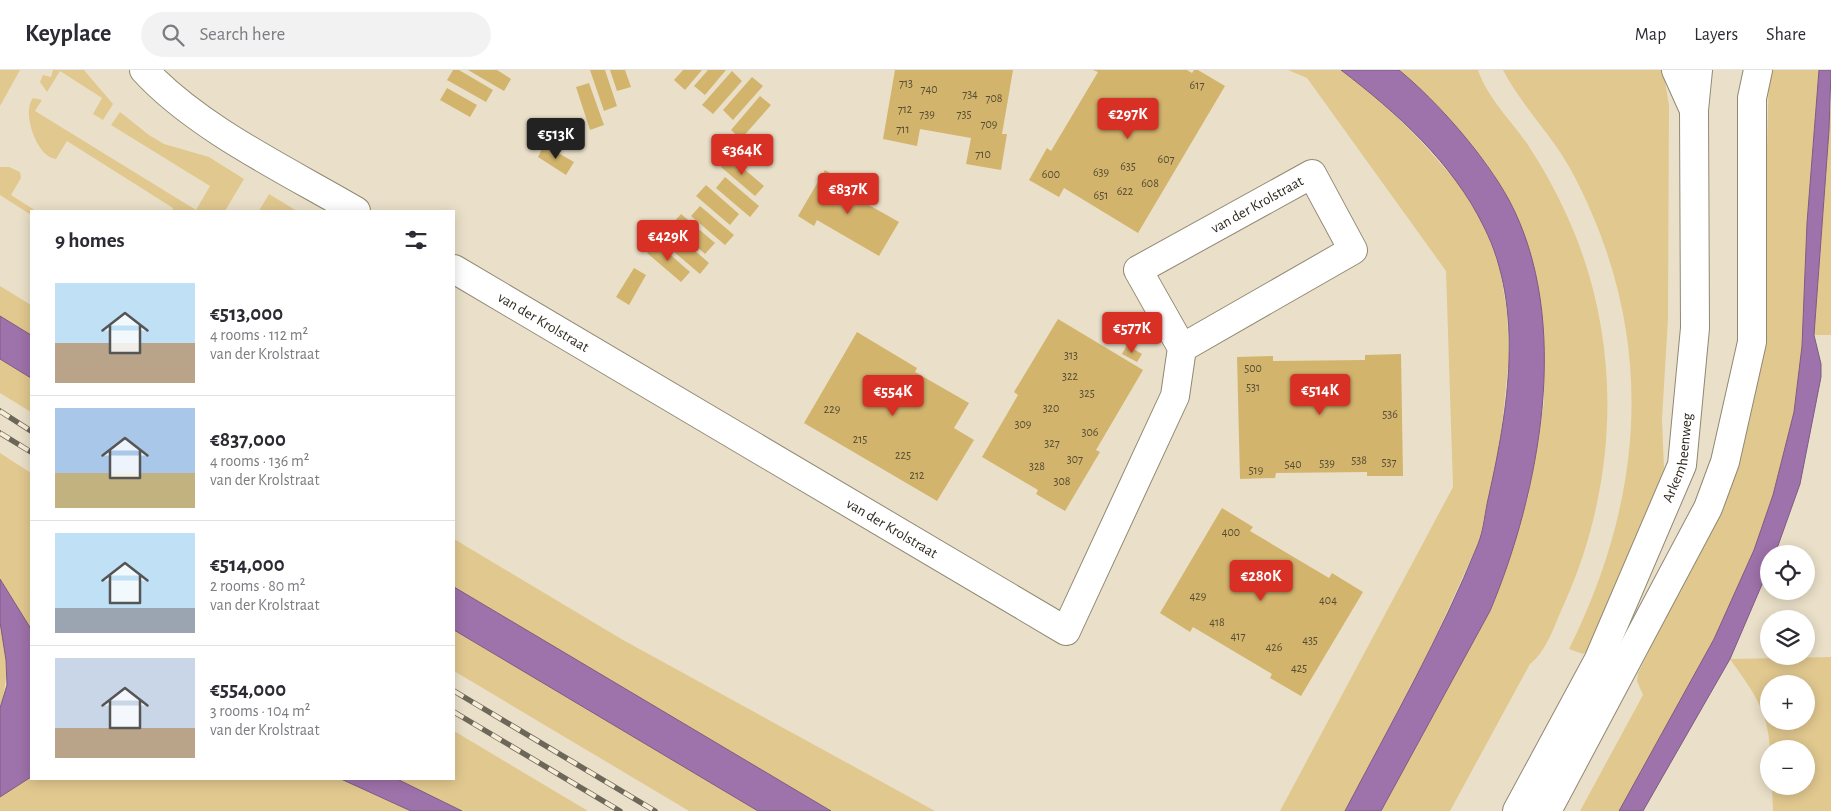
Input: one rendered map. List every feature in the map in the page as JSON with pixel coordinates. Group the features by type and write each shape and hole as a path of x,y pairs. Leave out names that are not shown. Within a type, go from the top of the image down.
{"street":[{"path":"144,70 171,95 220,130 354,210"},
{"path":"1676,70 1694,110"},
{"name":"Arkemheenweg","path":"1517,811 1598,661 1682,465 1695,328 1694,110 1698,70"},
{"path":"1742,70 1752,98"},
{"path":"1547,811 1708,508 1725,462 1752,342 1752,98 1758,70"},
{"name":"van der Krolstraat","path":"455,270 1066,631 1175,396 1182,348 1138,270 1312,174 1352,250 1182,348"}],"shaded area":[{"path":"0,70 20,70 0,106"},
{"path":"53,70 84,70 113,104 103,120 93,114 102,98 60,71 47,92 40,82 43,75 51,77"},
{"path":"1288,70 1341,70 1378,98 1418,138 1458,183 1485,227 1500,270 1507,312 1509,356 1500,446 1479,541 1431,647 1345,811 1280,811 1453,487 1446,271 1307,78"},
{"path":"1341,70 1399,70 1445,114 1474,148 1509,200 1529,247 1540,298 1544,351 1542,406 1535,460 1523,513 1508,564 1490,611 1381,811 1345,811 1432,646 1464,578 1480,538 1496,462 1507,394 1509,325 1505,292 1497,259 1484,227 1456,181 1422,140 1382,103"},
{"path":"1399,70 1478,70 1482,81 1494,100 1528,145 1539,163 1568,218 1586,265 1598,312 1605,361 1607,410 1604,459 1596,508 1583,556 1546,644 1530,664 1450,811 1381,811 1490,611 1528,497 1544,402 1544,355 1539,292 1528,247 1509,201 1486,163 1445,116"},
{"path":"1503,70 1663,70 1669,105 1668,319 1662,419 1664,468 1662,478 1589,650 1583,654 1569,649 1595,589 1615,529 1627,469 1631,410 1629,350 1618,290 1599,230 1571,170 1510,83"},
{"path":"1769,70 1819,70 1807,223 1802,346 1794,412 1773,495 1754,550 1714,639 1619,811 1580,811 1643,695 1637,681 1638,673 1709,531 1764,266"},
{"path":"1819,70 1831,70 1829,130 1814,335 1821,364 1821,377 1800,484 1778,545 1760,545 1760,589 1730,659 1643,811 1619,811 1714,639 1754,550 1773,495 1794,412 1802,346 1807,223"},
{"path":"33,98 42,100 35,111 196,210 172,210 173,208 67,141 56,159 49,157 37,143 33,133 30,123 30,105"},
{"path":"1831,100 1831,335 1814,335 1829,130"},
{"path":"120,112 149,135 164,144 209,157 244,179 226,210 196,210 210,186 111,125"},
{"path":"0,167 9,167 20,172 21,178 11,195 34,210 30,210 30,214 0,195"},
{"path":"269,194 295,210 260,210"},
{"path":"0,286 30,304 30,334 0,316"},
{"path":"0,316 30,334 30,377 0,359"},
{"path":"0,359 30,377 30,411 0,393"},
{"path":"0,453 30,472 30,627 0,579"},
{"path":"455,540 623,640 935,811 831,811 455,588"},
{"path":"0,579 30,627 30,778 0,797 0,708 7,685 6,660 0,622"},
{"path":"455,588 831,811 758,811 455,631"},
{"path":"0,622 5,644 6,676 0,708"},
{"path":"455,631 758,811 689,811 455,672"},
{"path":"1815,657 1831,657 1831,811 1773,811 1772,795 1815,795 1815,740 1769,740 1768,730 1815,730 1815,675 1760,675 1760,706 1752,691 1730,659 1760,658 1760,665 1815,665"},
{"path":"455,732 588,811 462,811 399,780 455,780"},
{"path":"30,778 30,780 343,780 411,811 0,811 0,797"},
{"path":"343,780 399,780 462,811 411,811"}],"building":[{"path":"453,70 459,70 493,90 486,102 447,80"},
{"path":"468,70 497,70 511,79 504,91"},
{"path":"590,70 605,70 617,106 604,111"},
{"path":"610,70 625,70 631,87 617,91"},
{"path":"683,70 702,70 685,90 674,80"},
{"path":"708,70 726,70 705,95 694,86"},
{"path":"895,70 1013,70 1002,134 1007,134 1001,170 966,164 971,138 920,129 917,146 883,139"},
{"path":"1093,70 1187,70 1192,73 1194,70 1198,70 1225,86 1138,233 1064,188 1059,197 1029,180 1047,148 1051,151 1098,72"},
{"path":"732,71 742,81 713,114 702,105"},
{"path":"752,77 763,86 733,120 723,110"},
{"path":"589,83 604,125 590,130 576,87"},
{"path":"447,88 477,105 470,117 440,100"},
{"path":"760,96 771,105 741,139 731,130"},
{"path":"544,145 574,162 566,175 538,157"},
{"path":"730,157 764,186 755,196 721,167"},
{"path":"825,170 841,180 837,187 899,222 879,256 817,220 814,226 798,216"},
{"path":"725,177 759,206 750,217 716,188"},
{"path":"706,185 739,214 730,225 696,196"},
{"path":"700,206 734,235 725,245 691,216"},
{"path":"681,214 715,243 705,254 672,224"},
{"path":"676,234 709,263 700,274 666,245"},
{"path":"656,242 690,272 681,282 647,253"},
{"path":"634,268 646,275 629,305 616,297"},
{"path":"1058,319 1143,370 1096,450 1100,452 1065,511 1036,494 1038,490 982,457 1018,395 1014,392"},
{"path":"857,332 917,368 915,372 969,403 954,428 974,440 937,501 804,423"},
{"path":"1127,345 1142,354 1137,362 1122,354"},
{"path":"1401,354 1403,476 1367,476 1367,472 1276,473 1275,478 1240,479 1237,357 1273,356 1273,361 1365,360 1365,355"},
{"path":"1222,508 1253,527 1250,531 1329,578 1332,573 1363,592 1301,696 1270,678 1272,674 1193,627 1190,632 1160,613"}],"railway":[{"path":"0,411 30,430"},
{"path":"0,433 30,451"},
{"path":"455,692 655,811"},
{"path":"455,713 620,811"}]}
